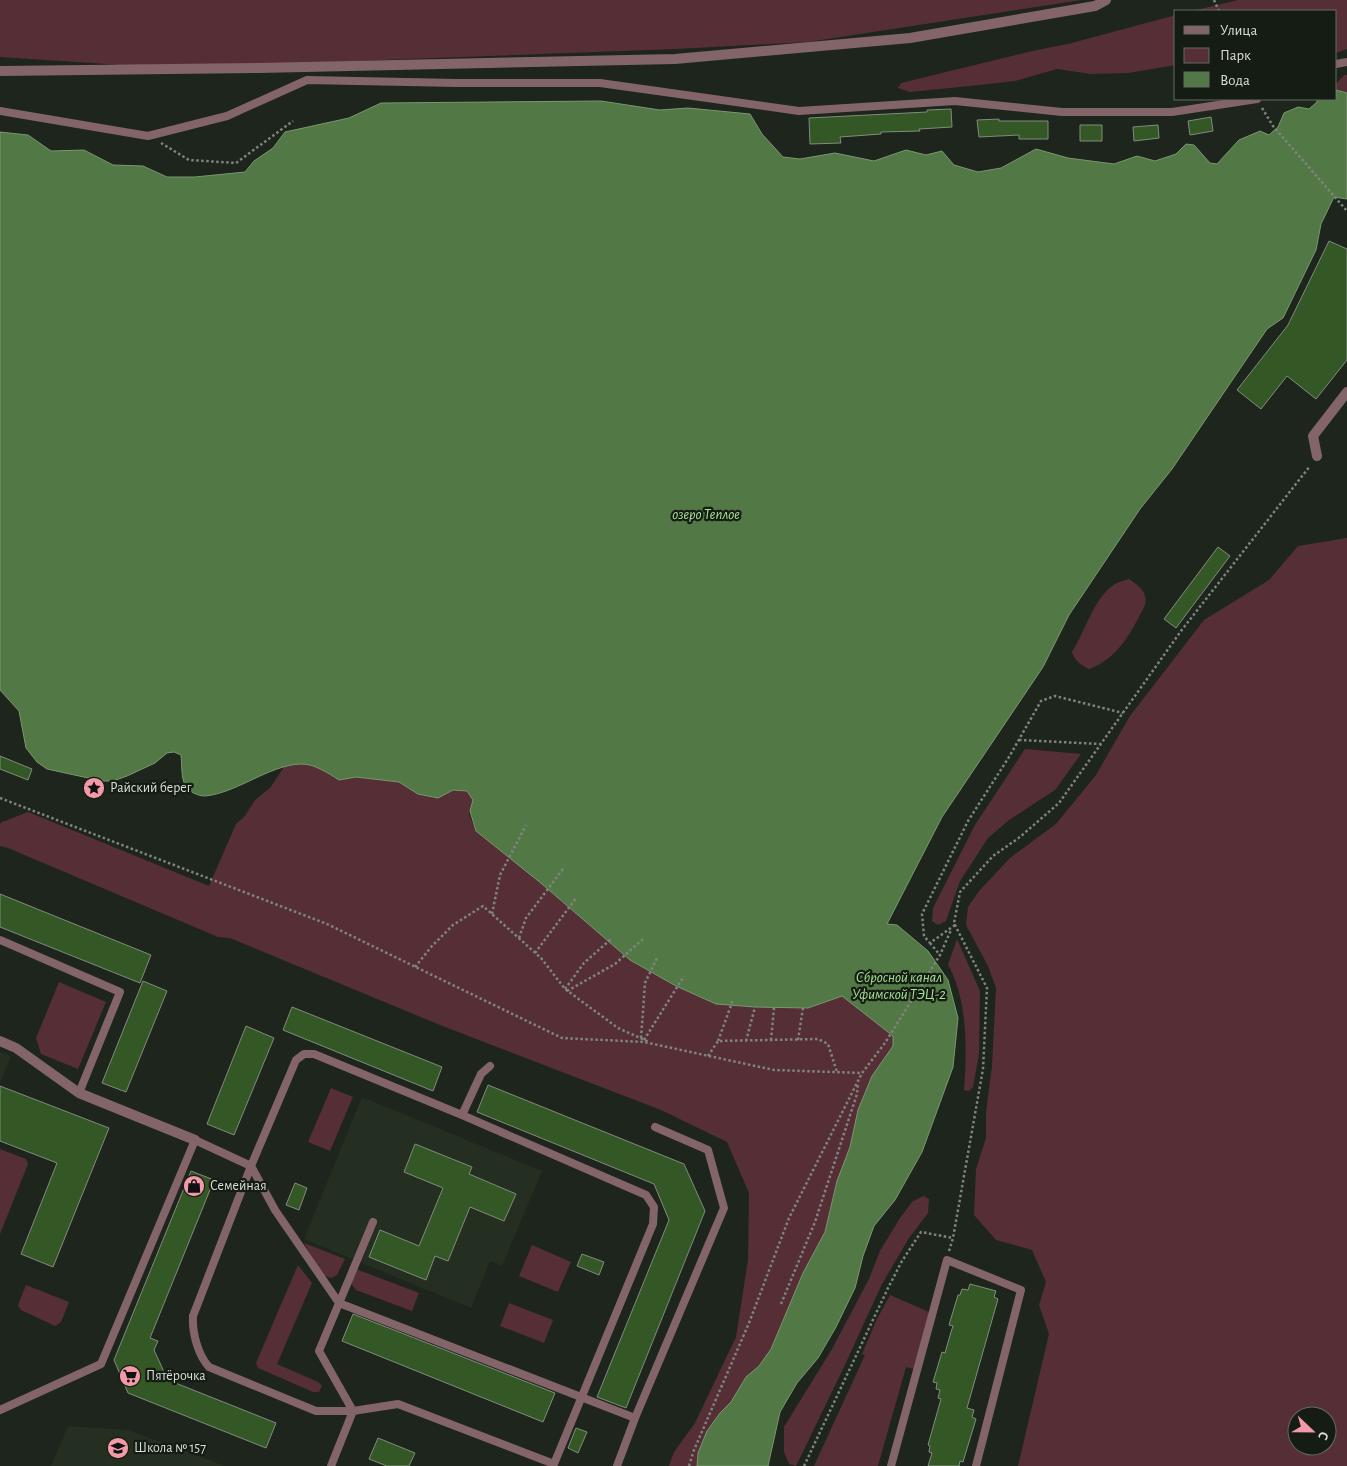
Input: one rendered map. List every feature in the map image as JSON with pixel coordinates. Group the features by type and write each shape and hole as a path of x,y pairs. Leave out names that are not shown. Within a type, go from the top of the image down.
{"street":[{"path":"0,71 259,68 675,59 910,38 1095,6 1106,0"},
{"path":"1317,456 1313,436 1347,392"},
{"path":"0,1041 16,1048 79,1093 195,1140"}],"lane":[{"path":"0,111 148,136 227,116 307,80 600,83 800,111 954,101 1062,112 1172,112 1250,100"},
{"path":"0,940 120,992 79,1093"},
{"path":"304,1054 314,1054 462,1115 646,1195 654,1207 654,1224 581,1397 555,1465 398,1404 354,1411 316,1411 210,1367 202,1359 192,1326 193,1316 251,1166 296,1060 304,1054"},
{"path":"462,1115 482,1074 490,1066"},
{"path":"617,1466 635,1418 724,1208 708,1150 656,1127"},
{"path":"0,1410 101,1364 195,1140 251,1166 275,1210 339,1302 635,1418"},
{"path":"354,1411 319,1351 373,1222"},
{"path":"891,1466 947,1260 1021,1290 976,1466"},
{"path":"331,1466 354,1411"}],"path":[{"path":"1266,115 1272,126 1347,211"},
{"path":"148,136 189,160 236,163 293,121"},
{"path":"947,1260 953,1238 983,1069 987,988 954,923 960,892 992,856 1020,838 1059,803 1181,631 1317,456"},
{"path":"940,955 924,936 922,914 968,820 1019,740 1041,701 1055,696 1123,713"},
{"path":"1019,740 1101,744"},
{"path":"0,798 327,924 562,1038 644,1042 774,1070 862,1073"},
{"path":"492,914 500,875 526,825"},
{"path":"518,938 526,918 563,868"},
{"path":"535,953 576,898"},
{"path":"415,967 453,925 483,906 541,958 566,990 618,1028 654,1044"},
{"path":"930,943 955,925"},
{"path":"689,1466 694,1450 749,1323 789,1218 858,1080 885,1043 940,955 950,930"},
{"path":"566,990 584,963 611,939"},
{"path":"566,990 614,964 643,939"},
{"path":"643,1039 645,983 657,958"},
{"path":"643,1039 684,976"},
{"path":"708,1056 718,1041 733,1000"},
{"path":"746,1041 755,1008"},
{"path":"771,1040 774,1008"},
{"path":"798,1040 803,1008"},
{"path":"718,1041 818,1039 828,1044 837,1072"},
{"path":"781,1304 815,1222 857,1094 858,1080"},
{"path":"804,1466 902,1261 921,1232 953,1238"}],"shaded area":[{"path":"0,1052 11,1056 0,1083"},
{"path":"362,1097 542,1171 502,1266 490,1261 471,1308 304,1239"},
{"name":"Школа № 157","path":"68,1426 128,1430 225,1466 51,1466"}],"green space":[{"path":"0,0 1082,0 808,42 676,49 168,68 0,57"},
{"path":"1238,0 1347,0 1347,49 1337,53 1337,10 1196,10"},
{"path":"1174,16 1174,65 1128,73 1091,74 1057,69 1015,81 910,92 898,88 901,83 1068,44"},
{"path":"1344,75 1347,75 1347,93 1337,90 1337,83"},
{"path":"1347,538 1347,1466 1018,1466 1049,1334 1039,1305 1046,1282 1032,1250 996,1240 974,1215 976,1169 986,1138 986,1112 992,1066 996,988 988,966 966,925 968,907 979,891 1010,858 1056,824 1096,775 1130,716 1204,620 1269,580 1298,546"},
{"path":"1129,579 1144,593 1145,605 1135,625 1116,651 1089,669 1075,658 1072,652 1101,597 1115,584"},
{"path":"1025,749 1081,754 1055,790 1009,820 988,838 960,881 946,921 938,925 932,921 933,908 975,825"},
{"path":"302,764 320,768 339,780 356,777 400,782 418,794 453,790 467,791 473,800 469,814 476,831 542,884 630,960 676,986 716,1004 808,1008 842,996 893,1036 894,1046 872,1076 850,1147 837,1181 825,1232 803,1273 771,1349 759,1366 746,1377 731,1402 720,1413 698,1453 697,1466 669,1466 674,1452 695,1423 736,1337 748,1260 749,1193 727,1142 661,1110 440,1025 230,938 218,937 0,846 0,824 28,812 209,886 236,824 245,816 255,800 270,788 284,767"},
{"path":"957,939 980,991 979,1054 973,1087 969,1091 964,1090 966,1042 963,1009 955,979 948,965"},
{"path":"59,982 106,1002 78,1069 41,1054 36,1038"},
{"path":"331,1088 353,1097 330,1151 308,1142"},
{"path":"0,1149 26,1159 28,1164 0,1234"},
{"path":"924,1196 929,1199 928,1213 909,1238 882,1284 796,1466 789,1464 784,1452 784,1427 832,1349 869,1279 880,1251 900,1218 913,1201"},
{"path":"304,1243 345,1259 337,1275 331,1278 321,1274"},
{"path":"532,1245 571,1262 558,1292 519,1276"},
{"path":"298,1265 312,1283 277,1364 318,1382 322,1386 319,1392 313,1392 258,1368 256,1363"},
{"path":"356,1269 419,1293 412,1311 356,1290 350,1282"},
{"path":"26,1285 69,1302 61,1322 55,1326 21,1310 18,1305"},
{"path":"890,1295 929,1312 914,1369 906,1367 878,1466 814,1466 865,1355 862,1354 877,1319"},
{"path":"509,1303 553,1320 544,1343 500,1326"}],"water":[{"name":"озеро Теплое","path":"1337,90 1347,93 1347,199 1334,197 1321,224 1316,250 1283,318 1267,329 1172,469 1140,509 1069,615 1043,667 942,817 887,924 897,925 928,951 948,980 958,1018 953,1067 922,1152 895,1200 874,1226 863,1256 855,1288 836,1327 818,1358 797,1383 780,1412 768,1466 697,1466 698,1453 707,1431 731,1402 746,1377 759,1366 771,1349 803,1273 825,1232 837,1181 850,1147 858,1110 872,1076 893,1046 893,1036 842,996 808,1008 716,1004 676,986 630,960 542,884 476,831 470,811 473,800 467,791 453,790 438,798 418,794 399,782 356,777 339,780 316,767 301,764 277,769 229,790 205,796 194,793 185,785 181,755 174,752 167,753 155,763 113,781 102,781 47,769 37,762 26,748 19,711 0,690 0,132 28,135 51,151 84,150 113,165 143,166 167,177 195,177 245,172 254,161 273,148 285,132 349,118 381,103 601,101 660,110 688,108 750,114 762,134 783,157 800,159 835,153 874,161 906,150 926,155 942,151 954,165 978,172 1001,168 1036,149 1068,158 1114,164 1137,156 1155,161 1176,154 1186,144 1194,145 1210,163 1217,164 1239,140 1260,131 1269,135 1278,127 1284,113 1298,107 1309,109 1317,100 1337,100"}],"building":[{"path":"951,109 952,127 919,129 920,131 881,132 881,134 840,137 841,143 810,144 809,118"},
{"path":"1211,117 1213,131 1190,135 1188,121"},
{"path":"999,119 999,121 1048,121 1048,139 1019,139 1019,135 979,137 977,120"},
{"path":"1080,125 1102,125 1102,141 1080,141"},
{"path":"1158,125 1159,138 1134,141 1133,127"},
{"path":"1329,241 1347,249 1347,360 1316,399 1287,376 1261,409 1237,390 1288,325"},
{"path":"1218,547 1230,556 1176,628 1164,619"},
{"path":"0,756 32,769 28,780 0,769"},
{"path":"0,894 151,955 140,983 0,927"},
{"path":"143,981 167,991 126,1092 102,1083"},
{"path":"292,1007 442,1067 433,1091 283,1030"},
{"path":"246,1026 274,1038 234,1135 207,1124"},
{"path":"488,1085 684,1164 705,1211 626,1408 597,1397 669,1220 654,1184 477,1112"},
{"path":"0,1086 109,1128 53,1267 21,1254 57,1163 0,1141"},
{"path":"415,1144 472,1167 469,1174 516,1194 504,1221 470,1207 448,1261 435,1256 426,1280 369,1257 380,1230 419,1246 443,1188 404,1172"},
{"path":"191,1171 214,1180 150,1338 158,1341 154,1350 165,1374 175,1378 173,1382 276,1423 266,1448 128,1393 114,1360"},
{"path":"295,1183 307,1188 299,1210 286,1205"},
{"path":"582,1254 604,1262 599,1275 577,1266"},
{"path":"970,1284 996,1291 994,1297 998,1299 967,1408 974,1410 972,1417 976,1419 963,1462 960,1461 959,1466 928,1466 932,1453 929,1452 930,1446 928,1445 941,1399 938,1398 940,1390 936,1389 937,1383 933,1382 942,1352 945,1353 953,1326 949,1325 958,1295 960,1295 962,1289 968,1290"},
{"path":"353,1314 555,1393 543,1422 342,1341"},
{"path":"576,1428 587,1432 578,1453 568,1448"},
{"path":"378,1438 415,1453 409,1466 387,1466 369,1459"}],"place":[{"name":"Райский берег","path":"94,788"},
{"name":"Семейная","path":"194,1186"},
{"name":"Пятёрочка","path":"130,1376"},
{"name":"Школа № 157","path":"118,1448"}],"water label":[{"name":"Сбросной канал Уфимской ТЭЦ-2","path":"899,986"}]}
